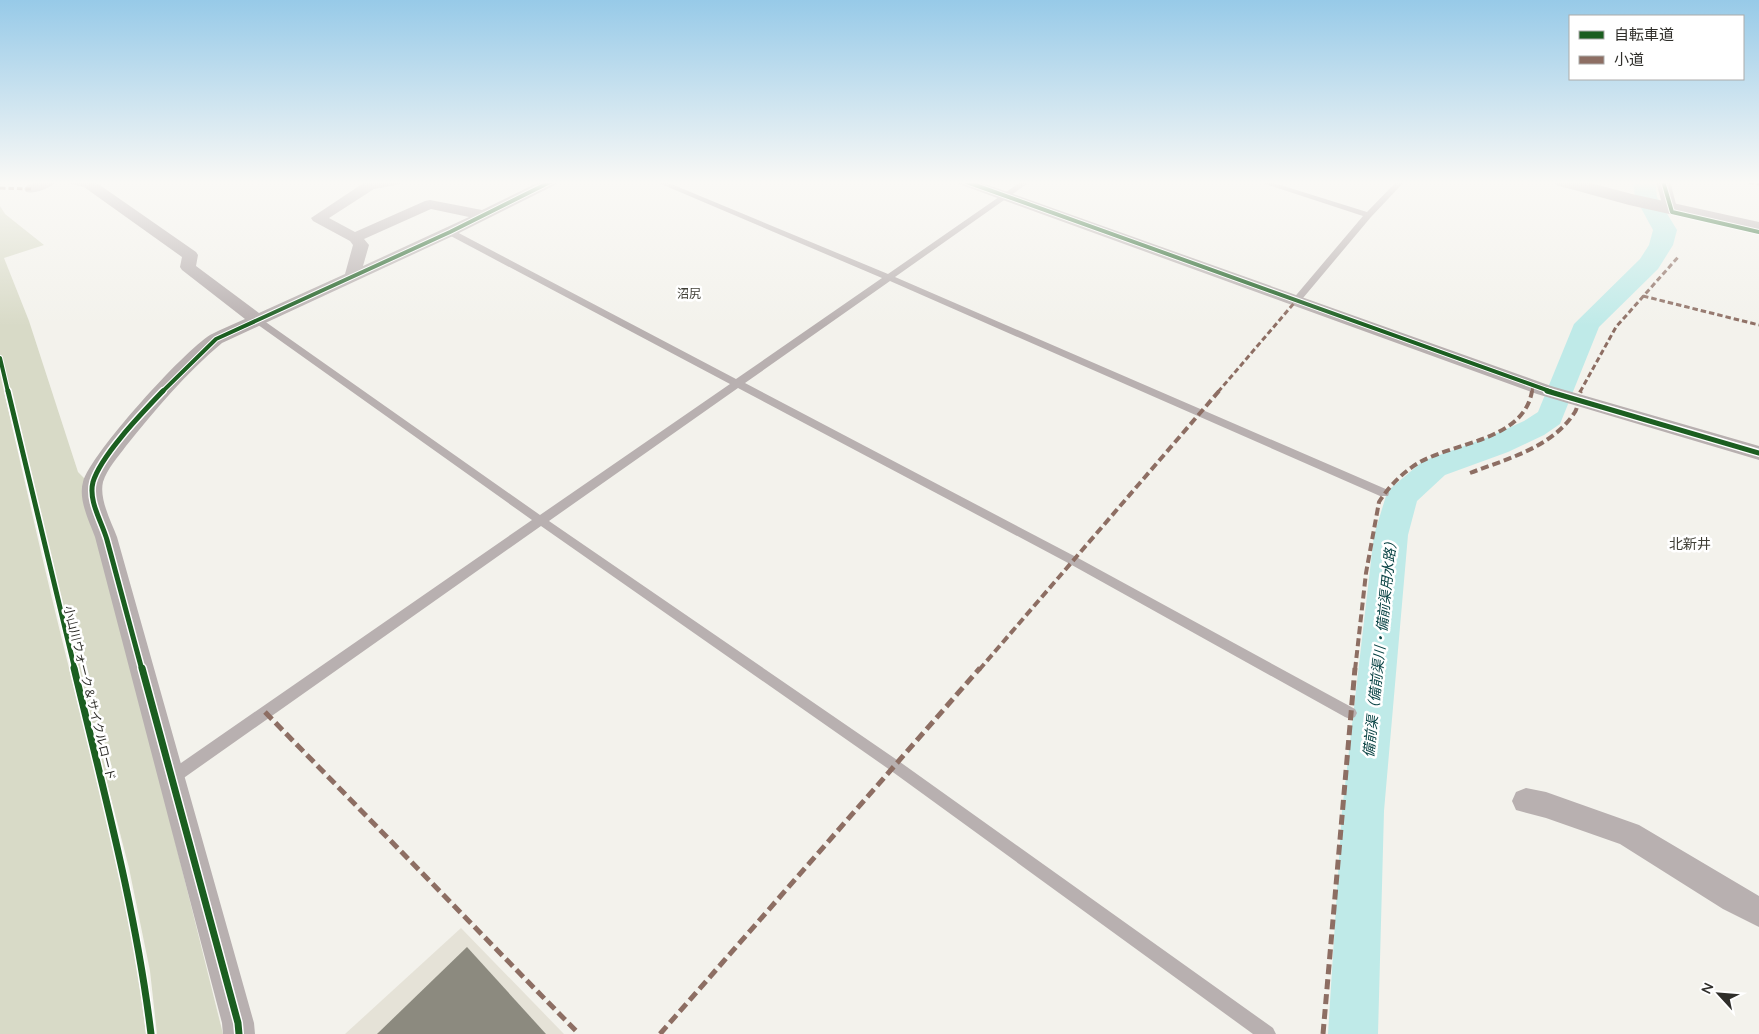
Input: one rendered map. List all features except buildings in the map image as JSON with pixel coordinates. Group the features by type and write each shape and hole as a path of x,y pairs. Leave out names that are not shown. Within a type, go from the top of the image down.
{"street":[{"path":"154,229 190,254 188,267 257,320"},
{"path":"339,229 356,238 361,245 352,277"},
{"path":"356,238 375,229"},
{"path":"239,1034 238,1023 173,777 106,537 93,500 92,484 94,475 103,460 199,353 216,339 456,229"},
{"path":"1096,229 1570,399 1759,453"},
{"path":"1526,801 1546,804 1629,834 1732,899 1759,912"}],"lane":[{"path":"774,229 888,277 1384,493"},
{"path":"173,777 957,229"},
{"path":"1295,302 1356,229"},
{"path":"450,232 1074,561 1350,713"},
{"path":"257,320 540,520 895,766 1267,1034"}],"shaded area":[{"path":"461,928 564,1034 345,1034"}],"green space":[{"path":"0,229 24,229 44,245 4,258 29,321 78,472 85,479 223,1034 157,1034 150,971 129,868 24,461 0,354"},
{"path":"0,374 124,897 146,1034 0,1034"}],"waterway":[{"name":"備前渠（備前渠川・備前渠用水路）","path":"1353,1034 1363,811 1391,535 1402,496 1434,468 1497,445 1534,428 1550,417 1587,324 1649,264 1661,245 1665,229"}],"marked path":[{"path":"1470,473 1536,446 1548,439 1569,420 1578,406 1578,396 1616,327 1679,256"},
{"path":"1643,296 1759,325"},
{"path":"660,1034 1074,561 1295,302"},
{"path":"1323,1034 1350,713 1366,573 1379,502 1397,480 1420,462 1507,427 1521,416 1530,403 1533,386"},
{"path":"265,712 579,1034"}],"cycle path":[{"path":"239,1034 238,1023 106,537 94,503 93,482 111,452 148,407 188,364 216,339 455,229"},
{"path":"1098,229 1544,390 1759,453"},
{"path":"1747,229 1759,232"},
{"name":"小山川ウォーク＆サイクルロード","path":"0,358 123,871 144,975 151,1034"}],"district":[{"name":"沼尻","path":"689,293"},
{"name":"北新井","path":"1690,544"}]}
